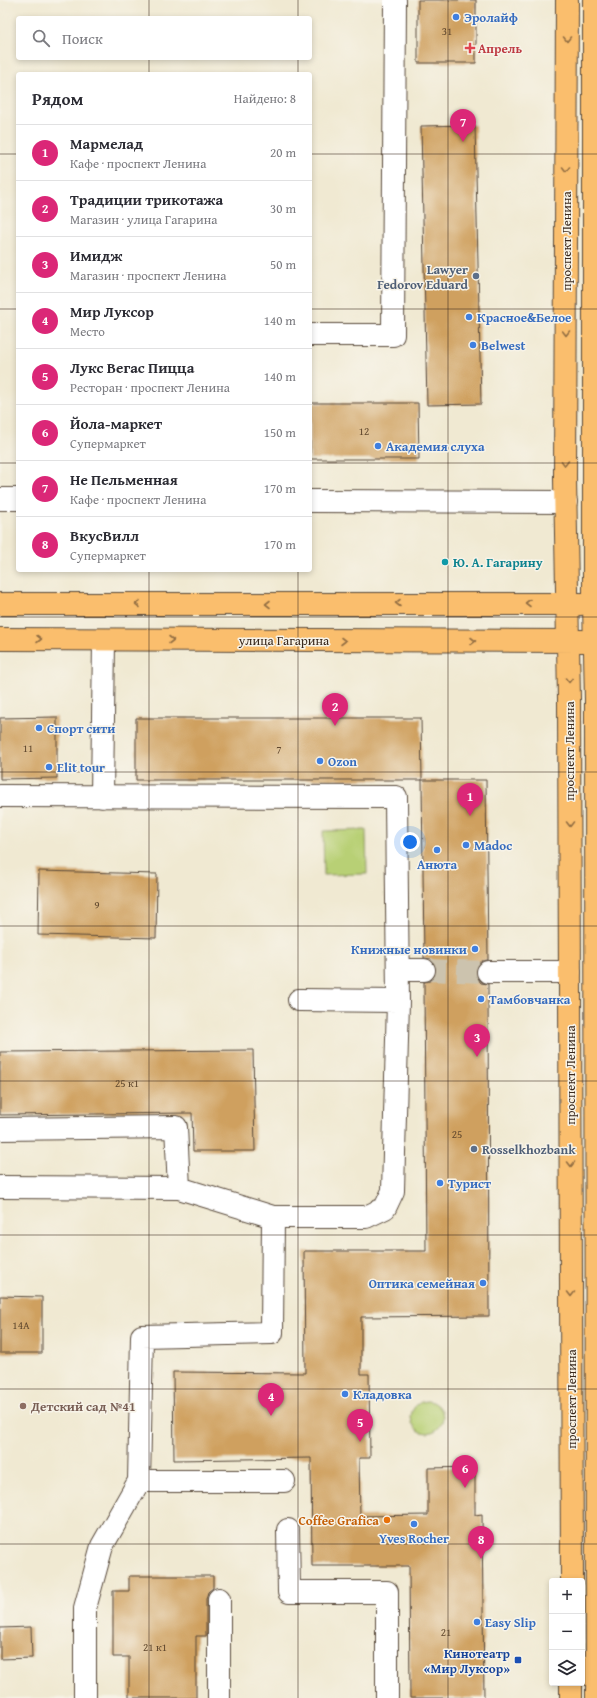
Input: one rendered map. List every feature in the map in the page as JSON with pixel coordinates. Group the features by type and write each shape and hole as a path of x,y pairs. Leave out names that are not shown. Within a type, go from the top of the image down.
{"main road":[{"name":"проспект Ленина","path":"567,0 566,502 570,972 572,1578"},
{"path":"0,604 595,604 594,0"},
{"name":"проспект Ленина","path":"595,604 597,1698"},
{"name":"улица Гагарина","path":"0,639 596,641"},
{"path":"571,1686 571,1698"}],"lane":[{"path":"312,335 393,335 395,0"},
{"path":"0,499 16,499"},
{"path":"312,501 566,502"},
{"path":"102,797 104,640"},
{"path":"0,796 396,797 398,970 393,1191 385,1208 366,1216 273,1217 179,1188 0,1187"},
{"path":"398,970 424,970"},
{"path":"488,972 570,972"},
{"path":"299,1000 398,1002"},
{"path":"0,1129 176,1127 179,1188"},
{"path":"85,1698 85,1608 102,1546 139,1481 142,1336 272,1333 273,1217"},
{"path":"139,1481 284,1481"},
{"path":"288,1530 289,1592 387,1592 387,1698"},
{"path":"219,1599 219,1698"}],"green space":[{"path":"366,830 367,874 324,875 323,831"},
{"path":"424,1401 430,1401 440,1408 443,1417 442,1423 436,1430 430,1433 424,1433 414,1426 411,1420 411,1414 418,1404"}],"building":[{"path":"418,0 476,0 476,63 418,63"},
{"path":"475,125 481,404 427,405 421,126"},
{"path":"312,403 418,403 419,459 312,459"},
{"path":"57,717 57,778 0,779 0,718"},
{"path":"136,718 421,718 422,780 136,780"},
{"path":"422,780 486,780 488,960 482,961 477,965 476,972 477,978 481,983 488,984 489,1316 361,1317 361,1374 369,1374 370,1458 359,1458 360,1516 428,1515 428,1468 475,1467 475,1515 482,1514 484,1698 410,1698 409,1566 312,1566 311,1458 174,1460 173,1372 305,1373 304,1251 426,1251 424,982 430,981 435,977 436,970 435,964 431,959 424,958"},
{"path":"39,871 157,874 156,938 38,935"},
{"path":"253,1050 255,1151 193,1151 192,1113 0,1115 0,1052"},
{"path":"0,1296 42,1297 42,1353 0,1353"},
{"path":"129,1576 213,1576 213,1588 208,1592 206,1599 206,1636 196,1636 196,1698 129,1698 129,1657 113,1657 113,1591 129,1591"},
{"path":"31,1627 32,1658 0,1659 0,1628"}],"tunnel":[{"path":"424,970 488,972"}],"place":[{"name":"Эролайф","path":"456,17"},
{"name":"Апрель","path":"470,48"},
{"name":"Не Пельменная","path":"463,142"},
{"name":"Lawyer Fedorov Eduard","path":"476,276"},
{"name":"Красное&Белое","path":"469,317"},
{"name":"Belwest","path":"473,345"},
{"name":"Академия слуха","path":"378,446"},
{"name":"Ю. А. Гагарину","path":"445,562"},
{"name":"Традиции трикотажа","path":"335,726"},
{"name":"Спорт сити","path":"39,728"},
{"name":"Ozon","path":"320,761"},
{"name":"Elit tour","path":"49,767"},
{"name":"Мармелад","path":"470,816"},
{"name":"Madoc","path":"466,845"},
{"name":"Анюта","path":"437,850"},
{"name":"Книжные новинки","path":"475,949"},
{"name":"Тамбовчанка","path":"481,999"},
{"name":"Имидж","path":"477,1057"},
{"name":"Rosselkhozbank","path":"474,1149"},
{"name":"Турист","path":"440,1183"},
{"name":"Оптика семейная","path":"483,1283"},
{"name":"Кладовка","path":"345,1394"},
{"name":"Детский сад №41","path":"23,1406"},
{"name":"Мир Луксор","path":"271,1416"},
{"name":"Лукс Вегас Пицца","path":"360,1442"},
{"name":"Йола-маркет","path":"465,1488"},
{"name":"Coffee Grafica","path":"387,1520"},
{"name":"Yves Rocher","path":"414,1524"},
{"name":"ВкусВилл","path":"481,1559"},
{"name":"Easy Slip","path":"477,1622"},
{"name":"Кинотеатр «Мир Луксор»","path":"518,1660"}]}
